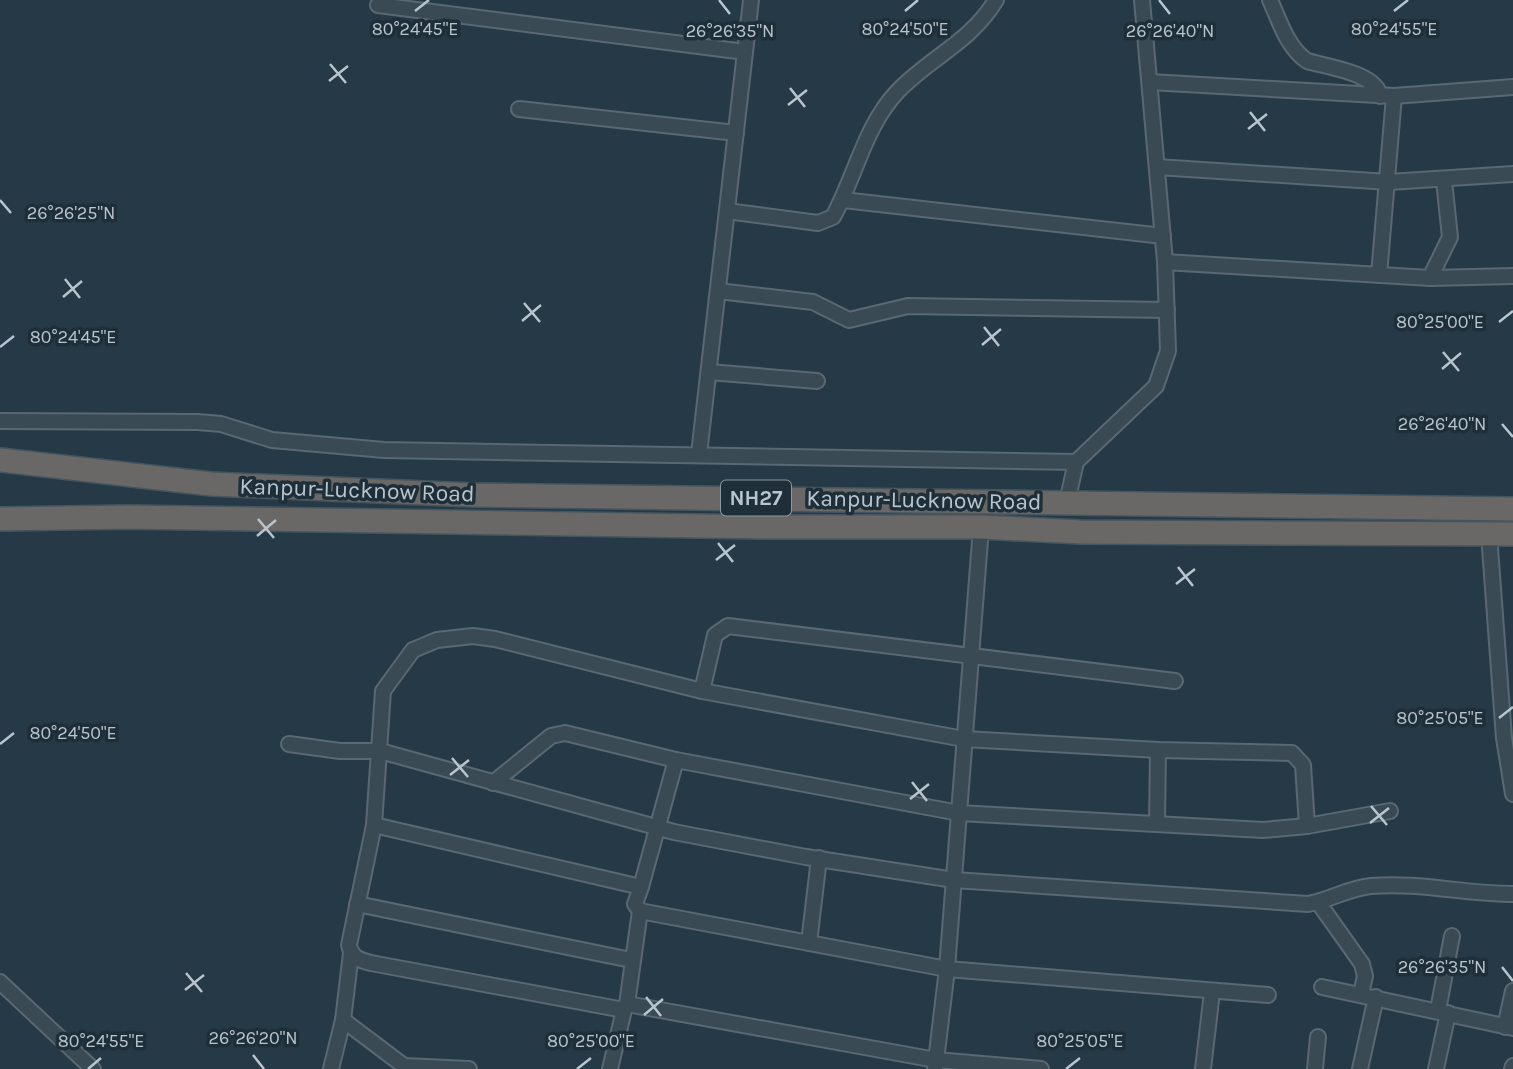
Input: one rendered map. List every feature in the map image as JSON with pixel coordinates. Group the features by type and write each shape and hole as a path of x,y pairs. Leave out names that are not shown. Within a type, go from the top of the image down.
{"highway":[{"name":"Kanpur-Lucknow Road","path":"0,460 211,484 459,495 1513,509"},
{"path":"1228,532 1230,506"},
{"name":"Kanpur-Lucknow Road","path":"0,519 128,517 765,527 1513,534"}],"street":[{"path":"699,454 751,0"},
{"path":"727,211 818,223 833,217 843,200 874,126 888,103 907,82 974,31 996,0"},
{"path":"1067,502 1076,462 1156,386 1168,351 1165,262 1142,0"},
{"path":"1269,0 1292,48 1299,55 1307,61 1375,83 1387,96 1389,182 1379,275"},
{"path":"377,5 745,52"},
{"path":"1150,82 1387,96 1513,87"},
{"path":"519,109 736,134"},
{"path":"1157,167 1389,182 1444,181 1513,174"},
{"path":"1430,278 1450,237 1444,181"},
{"path":"843,200 1163,236"},
{"path":"1165,262 1430,278 1513,276"},
{"path":"718,291 813,302 849,320 908,306 1167,310"},
{"path":"709,372 817,381"},
{"path":"0,421 198,422 221,424 272,440 384,450 1076,462"},
{"path":"936,1064 947,969 981,527"},
{"path":"1489,534 1504,737 1513,794"},
{"path":"702,691 715,635 727,626 1175,681"},
{"path":"331,1069 344,1020 351,953 349,945 374,825 383,691 413,650 438,640 474,636 495,639 702,691 964,739 1158,750 1292,753 1303,765 1307,827"},
{"path":"492,783 557,733 676,760 959,813 1264,830 1307,827 1390,811"},
{"path":"289,744 340,751 380,751 657,827 954,880 1308,904 1358,888 1408,884 1470,894 1513,894"},
{"path":"1157,822 1158,750"},
{"path":"676,760 635,904 640,911 947,969 1268,995"},
{"path":"374,825 641,887"},
{"path":"809,943 819,858"},
{"path":"1318,902 1362,964 1368,996 1360,1069"},
{"path":"357,904 631,960"},
{"path":"610,1069 625,1007 640,911"},
{"path":"1436,1069 1452,936"},
{"path":"351,953 358,960 371,963 936,1064 1041,1069"},
{"path":"0,982 93,1069"},
{"path":"1322,987 1509,1027 1513,991"},
{"path":"1203,1069 1212,992"},
{"path":"344,1020 404,1066 469,1069"},
{"path":"1315,1069 1318,1037"}]}
